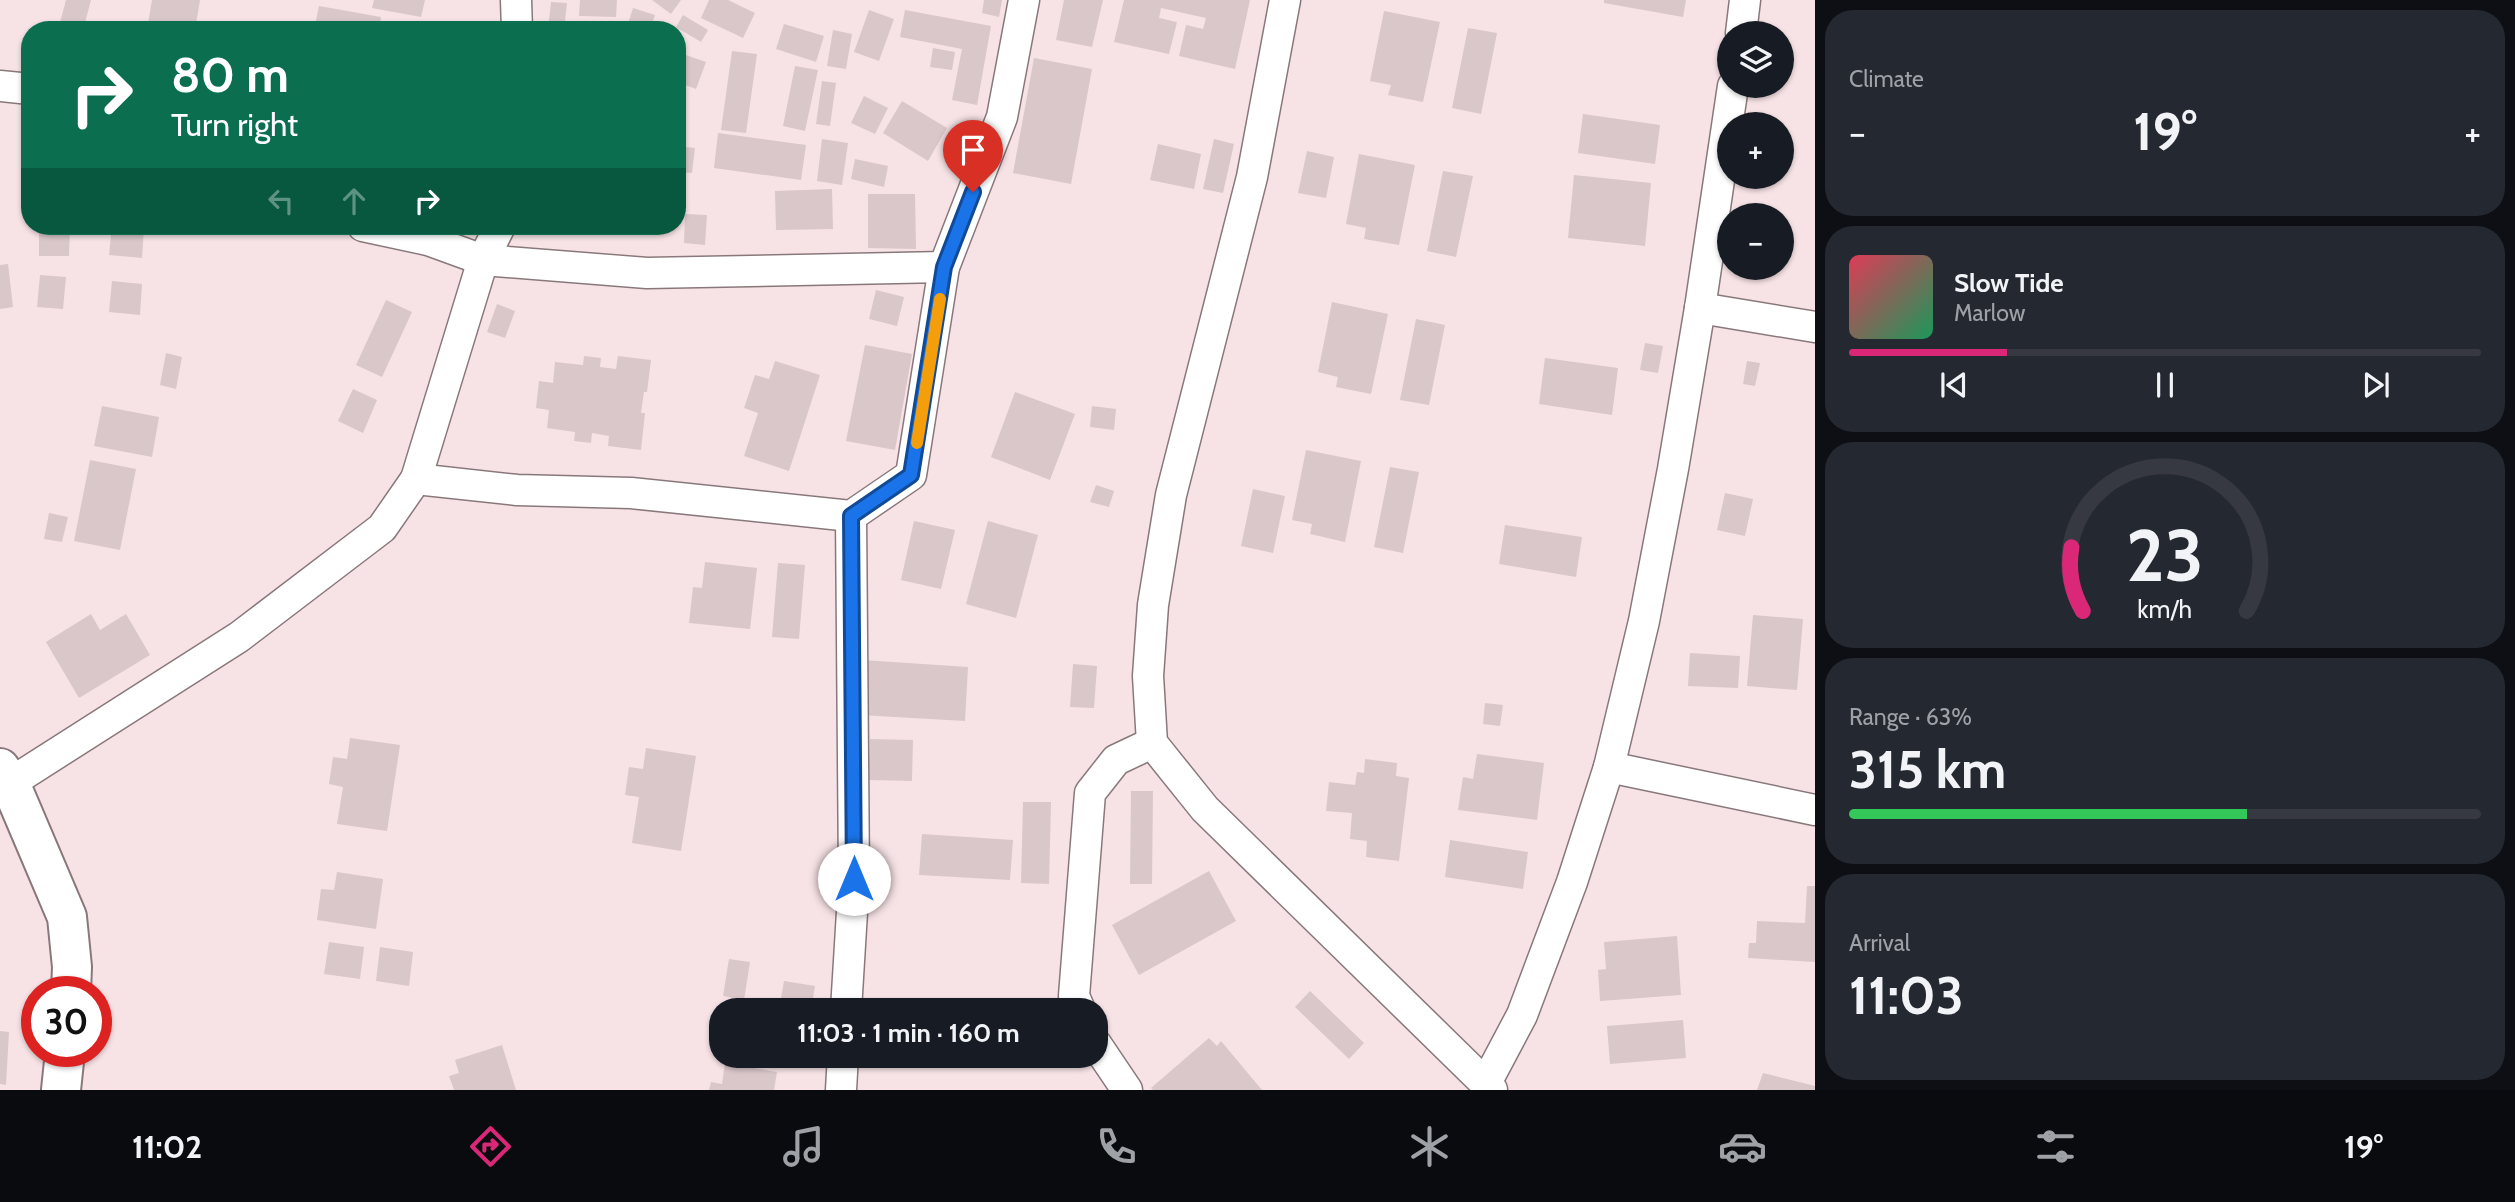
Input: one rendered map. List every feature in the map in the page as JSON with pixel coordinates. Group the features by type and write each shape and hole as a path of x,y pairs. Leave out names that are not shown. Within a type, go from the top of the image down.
{"street":[{"path":"516,0 517,21"},
{"path":"416,479 517,490 631,493 851,516 911,475 944,267 1002,117 1024,0"},
{"path":"1285,0 1252,177 1171,495 1153,606 1148,676 1152,743 1205,808 1321,925 1489,1087 1522,1015 1572,882 1609,767 1644,621 1700,307 1731,98"},
{"path":"1742,21 1745,0"},
{"path":"0,86 21,88"},
{"path":"405,235 428,240 484,260 647,273 944,267"},
{"path":"72,976 68,917 5,776 239,637 382,528 416,479 484,260 496,235"},
{"path":"1700,307 1815,327"},
{"path":"847,998 854,879 851,516"},
{"path":"1075,998 1090,793 1116,760 1152,743"},
{"path":"1609,767 1815,810"},
{"path":"1108,1062 1127,1090"},
{"path":"61,1090 63,1067"},
{"path":"841,1090 842,1068"}],"building":[{"path":"66,0 91,0 85,21 60,21"},
{"path":"152,0 200,0 196,21 148,21"},
{"path":"374,0 425,0 421,17 372,8"},
{"path":"580,0 617,0 616,17 579,16"},
{"path":"652,0 681,0 671,14"},
{"path":"709,0 728,0 755,13 743,38 701,18"},
{"path":"984,0 1002,0 999,17 982,13"},
{"path":"1064,0 1103,0 1092,47 1056,40"},
{"path":"1124,0 1250,0 1235,69 1179,56 1186,25 1203,29 1206,18 1161,8 1159,18 1177,22 1169,54 1114,42"},
{"path":"1604,0 1686,0 1683,17 1604,3"},
{"path":"551,2 567,3 565,21 549,21"},
{"path":"319,6 381,17 380,21 316,21"},
{"path":"633,8 655,15 653,21 629,21"},
{"path":"869,10 894,19 879,61 854,52"},
{"path":"905,10 991,26 977,105 952,100 962,49 900,37"},
{"path":"1384,11 1440,22 1423,102 1388,95 1391,85 1370,81"},
{"path":"683,15 708,30 701,42 686,33 686,21 680,21"},
{"path":"784,24 824,36 816,62 776,49"},
{"path":"1468,28 1497,33 1481,114 1452,108"},
{"path":"833,30 852,34 846,69 827,66"},
{"path":"933,48 955,52 952,70 930,67"},
{"path":"732,51 757,54 746,133 721,130"},
{"path":"686,55 706,62 696,89 686,85"},
{"path":"1034,58 1092,69 1071,184 1013,173"},
{"path":"795,66 818,70 805,131 783,126"},
{"path":"822,81 836,83 830,126 816,124"},
{"path":"864,96 888,108 875,134 851,123"},
{"path":"902,101 947,128 928,161 883,133"},
{"path":"1583,114 1660,125 1655,164 1578,153"},
{"path":"718,133 806,145 801,180 714,168"},
{"path":"822,139 848,143 842,185 817,181"},
{"path":"1214,139 1234,144 1223,193 1203,189"},
{"path":"1158,144 1201,154 1194,189 1150,180"},
{"path":"686,147 695,148 692,173 686,173"},
{"path":"1307,151 1334,157 1326,198 1298,193"},
{"path":"1359,154 1415,165 1399,245 1364,239 1366,228 1346,224"},
{"path":"855,159 888,166 884,187 851,179"},
{"path":"1443,171 1473,176 1456,257 1427,251"},
{"path":"1574,175 1651,183 1645,246 1568,238"},
{"path":"832,189 833,229 776,230 775,191"},
{"path":"868,194 915,194 916,249 868,248"},
{"path":"686,214 707,215 705,245 684,243"},
{"path":"39,235 70,235 69,256 39,256"},
{"path":"111,235 144,235 142,258 109,255"},
{"path":"8,264 13,307 0,309 0,265"},
{"path":"40,275 66,277 63,309 37,307"},
{"path":"112,281 142,284 140,315 109,312"},
{"path":"876,290 904,297 897,326 869,319"},
{"path":"386,300 412,312 382,377 356,365"},
{"path":"1332,302 1388,314 1371,394 1336,387 1338,377 1318,372"},
{"path":"497,304 515,311 505,338 487,332"},
{"path":"1416,319 1445,325 1429,405 1400,400"},
{"path":"1645,343 1663,346 1658,373 1640,370"},
{"path":"865,345 912,354 895,450 846,441"},
{"path":"166,353 182,357 176,389 160,385"},
{"path":"584,356 601,358 600,367 616,369 618,356 651,360 641,413 645,413 641,450 608,446 609,436 592,433 591,443 574,441 575,432 547,428 549,410 536,408 539,381 553,383 555,362 583,365"},
{"path":"1545,358 1618,368 1612,415 1539,404"},
{"path":"775,361 820,375 789,471 744,456 758,413 744,408 755,375 769,379"},
{"path":"1747,361 1760,363 1755,386 1743,384"},
{"path":"353,389 377,400 363,433 338,421"},
{"path":"1015,392 1075,414 1050,480 991,457"},
{"path":"102,406 159,417 152,457 94,446"},
{"path":"1092,406 1116,409 1114,430 1090,427"},
{"path":"1306,450 1361,461 1345,542 1310,534 1312,524 1292,520"},
{"path":"90,460 136,469 120,550 74,541"},
{"path":"1390,467 1419,472 1403,553 1374,547"},
{"path":"1096,485 1114,491 1109,507 1090,502"},
{"path":"1253,489 1285,496 1273,553 1241,546"},
{"path":"1725,493 1753,499 1745,536 1717,530"},
{"path":"49,513 68,517 62,542 44,539"},
{"path":"914,521 955,530 941,589 901,580"},
{"path":"988,521 1038,535 1016,618 966,604"},
{"path":"1505,525 1582,537 1576,577 1499,564"},
{"path":"705,562 757,568 750,629 689,623 693,587 702,588"},
{"path":"778,563 805,565 799,639 772,637"},
{"path":"91,614 100,630 126,614 150,655 79,698 46,642"},
{"path":"1753,615 1803,619 1797,690 1747,686"},
{"path":"1690,653 1740,656 1738,688 1688,686"},
{"path":"863,660 968,667 965,721 860,715"},
{"path":"1073,664 1097,666 1094,708 1070,707"},
{"path":"1485,703 1503,705 1500,726 1483,724"},
{"path":"350,738 400,745 387,831 337,824 343,787 329,784 333,757 347,759"},
{"path":"870,739 913,740 912,781 869,780"},
{"path":"646,748 696,756 681,851 632,843 639,797 625,795 629,767 643,769"},
{"path":"1477,754 1544,763 1537,820 1458,810 1463,777 1473,779"},
{"path":"1365,759 1397,763 1396,776 1409,778 1399,861 1366,857 1367,841 1350,839 1352,813 1326,811 1329,782 1355,785 1357,772 1364,773"},
{"path":"1131,791 1153,791 1152,884 1130,884"},
{"path":"1023,802 1051,802 1049,884 1021,883"},
{"path":"922,834 1013,840 1010,880 919,875"},
{"path":"1450,840 1528,852 1523,889 1445,877"},
{"path":"1209,871 1236,921 1139,975 1112,925"},
{"path":"337,872 383,879 376,929 317,920 321,889 334,890"},
{"path":"1807,886 1815,886 1815,962 1748,958 1749,943 1756,943 1757,921 1805,923"},
{"path":"1677,936 1681,995 1600,1001 1598,970 1606,969 1604,942"},
{"path":"329,942 364,947 360,979 324,974"},
{"path":"380,947 413,952 409,986 376,981"},
{"path":"729,959 750,962 744,998 723,996"},
{"path":"784,981 815,986 813,998 781,998"},
{"path":"1310,991 1364,1043 1349,1059 1295,1007"},
{"path":"1683,1020 1686,1058 1610,1064 1607,1026"},
{"path":"0,1031 9,1032 6,1085 0,1084"},
{"path":"1209,1038 1217,1046 1221,1041 1262,1090 1151,1088"},
{"path":"502,1045 516,1090 454,1090 449,1076 459,1073 455,1060"},
{"path":"724,1068 754,1068 777,1072 774,1090 709,1090 711,1082 722,1084"},
{"path":"1763,1073 1815,1086 1815,1090 1757,1090"}],"slow traffic":[{"path":"917,443 940,299"}],"route":[{"path":"854,879 851,516 911,475 944,267 973,192"}]}
